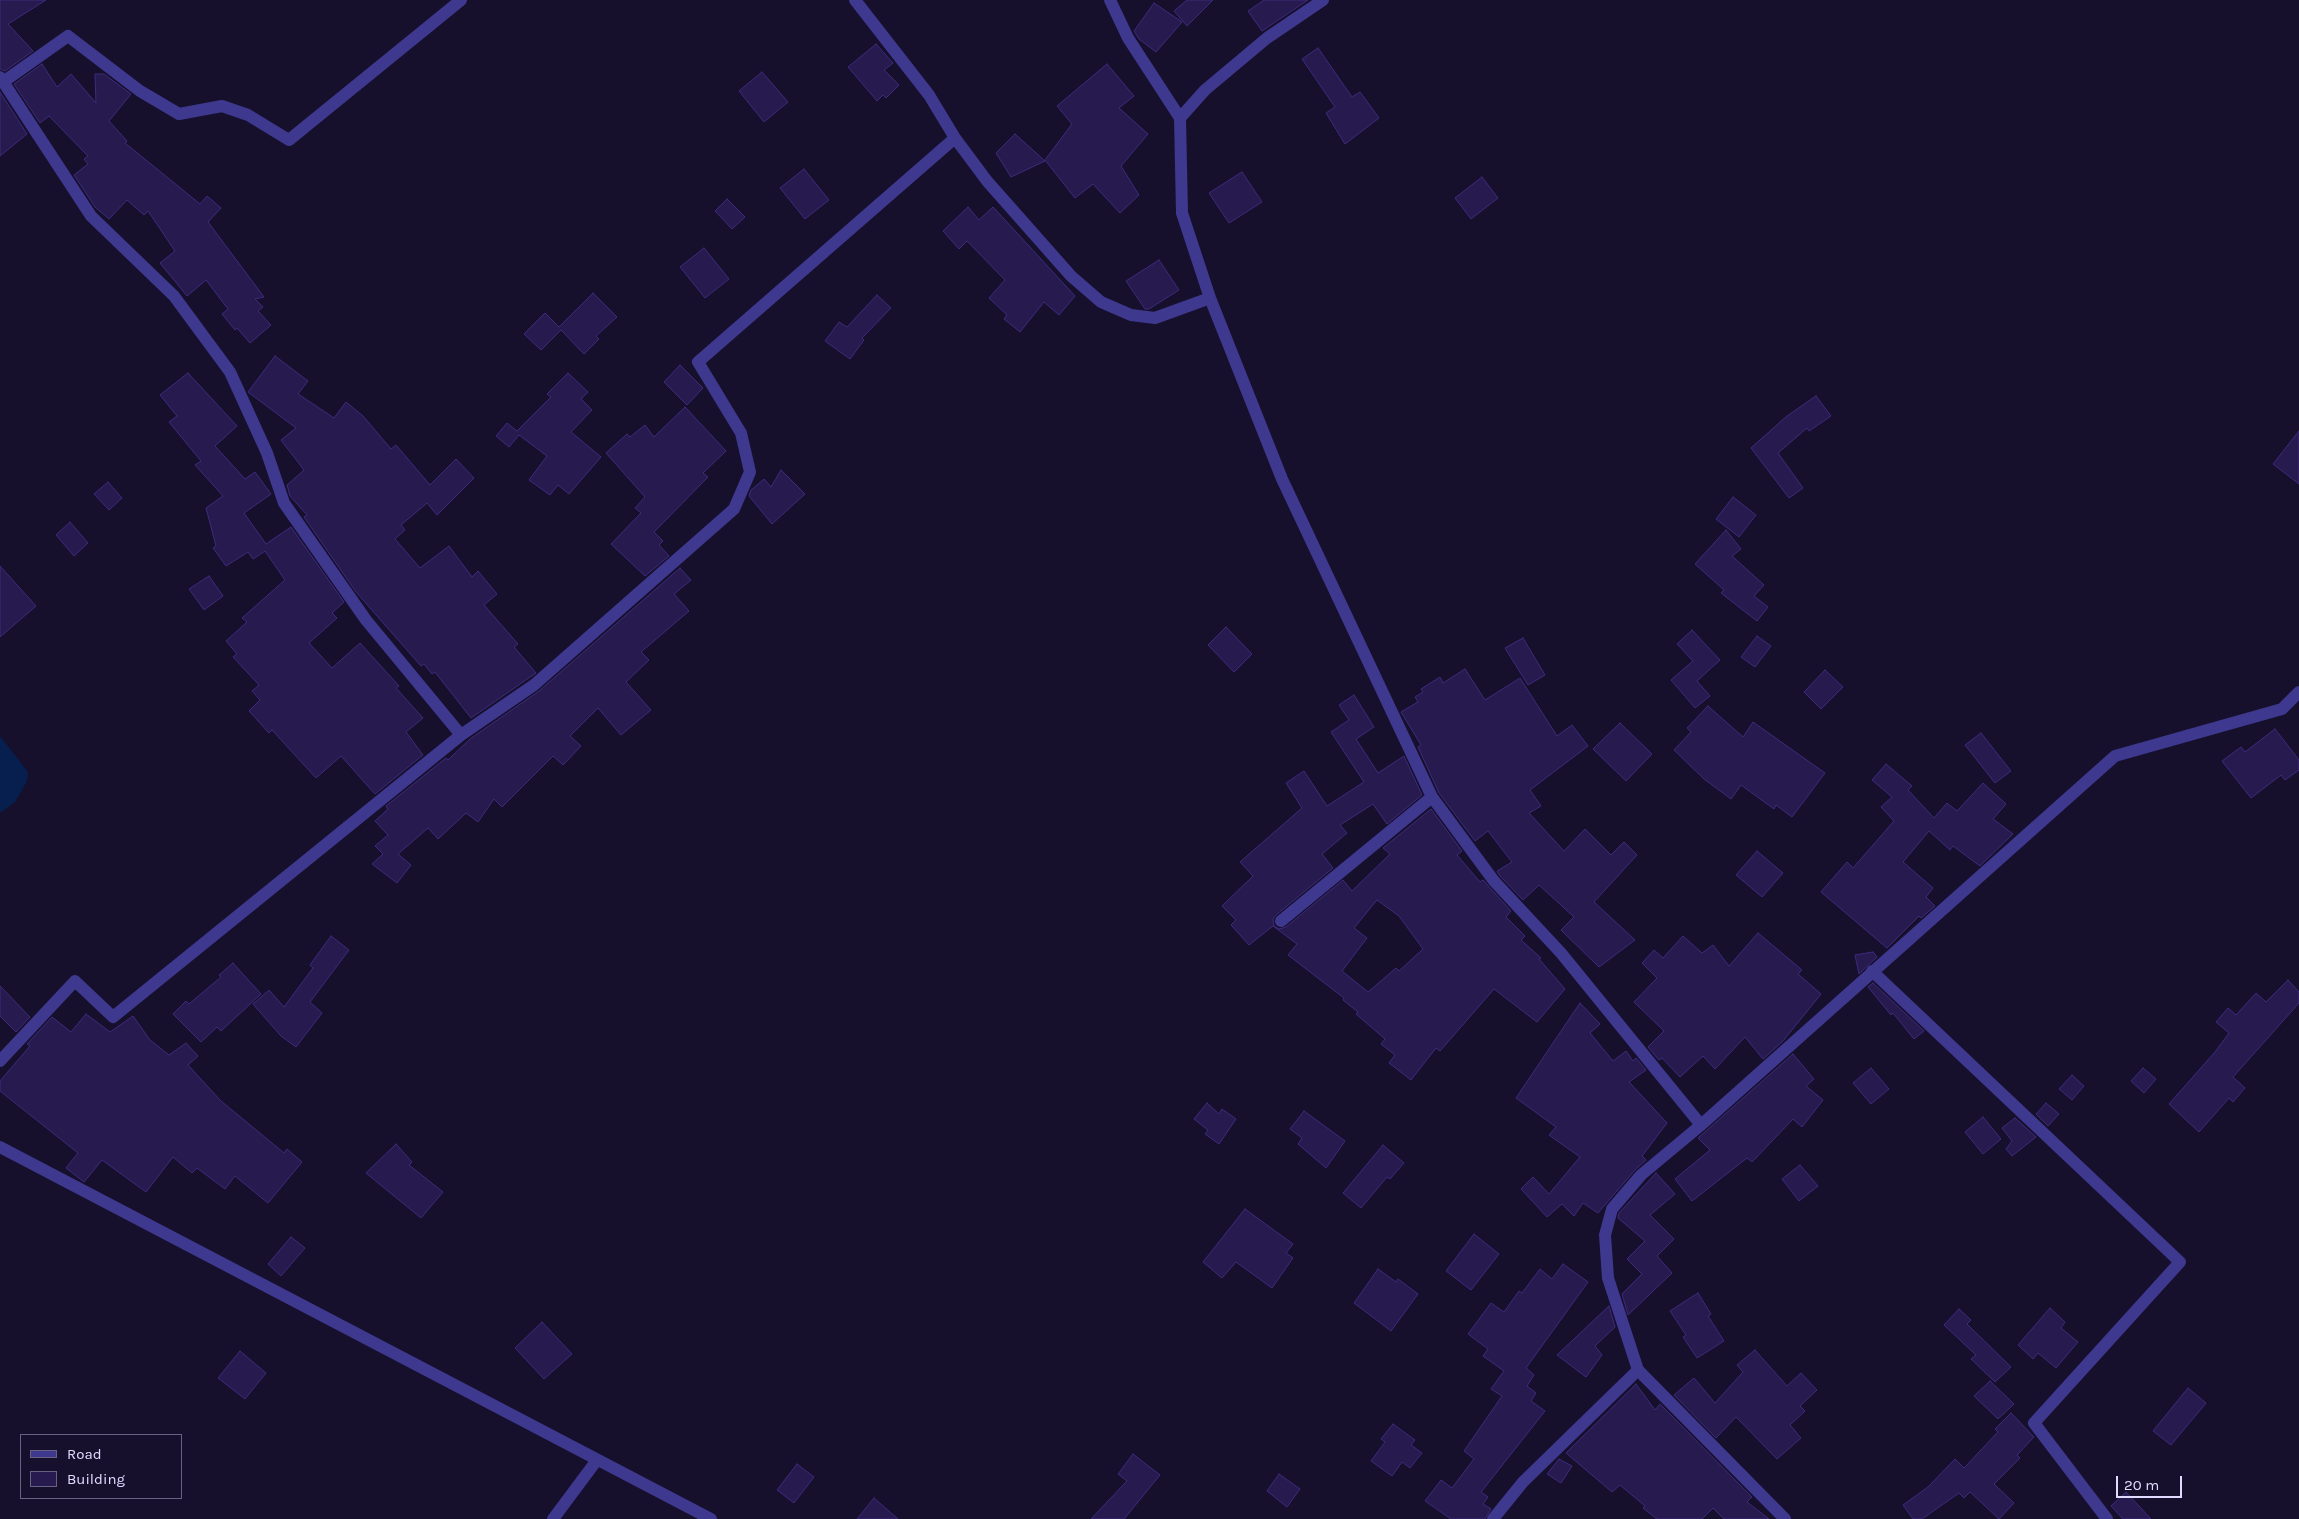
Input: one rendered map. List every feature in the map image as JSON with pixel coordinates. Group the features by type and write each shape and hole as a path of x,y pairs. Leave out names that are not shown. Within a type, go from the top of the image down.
{"street":[{"path":"461,0 289,140 248,114 222,106 179,114 140,91 68,36 1,79 91,216 174,296 230,372 267,453 284,503 366,620 461,735"},
{"path":"855,0 929,95 955,138 987,181 1071,276 1101,302 1131,315 1155,318 1210,298"},
{"path":"1110,0 1128,38 1180,118 1182,213 1210,298 1282,479 1432,797 1494,881 1561,953 1701,1125"},
{"path":"1180,118 1205,90 1266,38 1323,0"},
{"path":"0,1062 76,981 113,1017 461,735 534,685 734,509 750,472 741,433 698,362 955,138"},
{"path":"1785,1519 1638,1370 1608,1278 1605,1235 1612,1209 1641,1175 1701,1125 2115,756 2282,709 2299,692"},
{"path":"1280,921 1432,797"},
{"path":"1872,971 2180,1262 2034,1423 2107,1519"},
{"path":"0,1147 712,1519"},
{"path":"1493,1519 1524,1482 1638,1370"},
{"path":"553,1519 597,1460"}],"water":[{"path":"0,736 28,772 27,781 15,802 0,813"}],"building":[{"path":"0,0 46,0 8,24 33,51 5,71 0,69"},
{"path":"1187,0 1213,0 1187,26 1174,11"},
{"path":"1264,0 1308,0 1262,31 1248,11"},
{"path":"1154,3 1182,22 1156,52 1139,39 1134,31"},
{"path":"876,44 893,63 884,70 899,85 886,98 883,95 877,101 848,67"},
{"path":"1318,48 1352,97 1360,92 1379,118 1345,144 1326,113 1335,107 1302,59"},
{"path":"42,64 57,87 71,74 96,103 95,74 104,74 131,94 109,121 127,141 125,143 200,204 207,196 221,208 208,222 264,297 255,299 263,307 258,311 271,325 250,343 237,328 235,330 222,314 228,309 206,280 187,296 160,263 175,251 148,211 144,215 127,200 109,219 95,207 74,175 88,164 84,159 88,156 49,116 40,123 14,84"},
{"path":"1107,64 1134,96 1119,108 1148,134 1121,166 1139,195 1120,213 1093,184 1075,198 1045,160 1072,124 1057,106"},
{"path":"762,72 788,102 764,122 739,91"},
{"path":"0,92 27,134 0,156"},
{"path":"1015,134 1045,161 1011,177 996,153"},
{"path":"804,169 829,200 805,219 780,188"},
{"path":"1242,172 1262,202 1229,223 1209,193"},
{"path":"1482,177 1498,198 1471,219 1455,198"},
{"path":"727,199 745,217 732,229 715,211"},
{"path":"968,207 979,220 993,207 1075,296 1059,315 1044,302 1020,332 1004,319 1007,315 989,298 1005,280 967,241 959,249 943,231"},
{"path":"704,248 729,279 705,298 680,267"},
{"path":"1159,260 1179,290 1149,309 1145,309 1126,281"},
{"path":"593,293 617,317 596,336 599,339 584,354 561,330 541,350 524,334 545,313 559,327"},
{"path":"877,295 891,308 862,338 864,340 850,359 825,341 839,322 847,327"},
{"path":"275,356 308,381 298,394 334,418 346,402 363,416 391,449 396,445 430,485 456,459 474,478 437,515 427,503 401,525 405,530 395,539 420,568 449,546 472,577 478,571 497,594 484,605 518,644 514,647 536,673 471,718 435,672 432,674 424,664 421,666 356,592 304,517 307,515 290,496 287,485 304,470 281,440 296,428 248,392"},
{"path":"680,365 703,388 687,405 664,382"},
{"path":"188,373 237,426 215,446 245,479 255,472 271,494 244,513 266,544 291,527 344,602 332,613 337,618 309,643 332,668 360,643 399,686 396,688 423,718 406,732 423,755 375,794 341,756 316,778 272,730 269,733 249,711 260,700 252,691 259,685 233,657 237,654 226,641 247,622 242,618 285,580 265,551 253,559 248,552 226,566 213,548 216,546 206,508 223,496 195,465 201,461 169,422 177,416 160,395"},
{"path":"568,373 588,392 581,399 592,410 571,432 601,457 569,494 558,485 550,495 529,480 547,456 519,435 509,447 496,436 507,423 517,431 551,397 547,394"},
{"path":"1816,396 1831,416 1809,431 1807,428 1778,453 1803,488 1789,498 1751,448 1787,416"},
{"path":"685,407 726,451 703,473 708,477 654,532 663,541 659,545 669,556 645,576 611,544 641,513 635,508 645,497 606,453 627,434 630,437 645,425 654,437"},
{"path":"2299,431 2299,484 2273,464"},
{"path":"781,470 805,494 772,524 749,496 751,490 764,479 771,487"},
{"path":"108,482 122,498 109,510 94,494"},
{"path":"1733,497 1756,515 1739,537 1716,519"},
{"path":"70,522 88,543 74,556 56,535"},
{"path":"1726,530 1741,549 1732,556 1764,585 1754,596 1768,607 1757,621 1721,593 1724,590 1695,564"},
{"path":"0,566 36,606 0,637"},
{"path":"680,568 691,580 674,594 689,611 641,652 649,660 626,682 651,710 621,735 598,708 570,736 581,746 563,765 553,756 502,807 494,799 478,822 466,813 438,839 428,828 398,854 411,865 397,883 372,864 383,854 375,846 388,835 375,821 388,809 386,806 446,758 448,760 470,739 539,691"},
{"path":"209,576 223,596 204,610 189,589"},
{"path":"1226,627 1252,654 1234,672 1208,645"},
{"path":"1692,630 1720,660 1697,681 1710,696 1695,708 1671,680 1693,661 1677,644"},
{"path":"1757,636 1771,646 1755,667 1741,657"},
{"path":"1523,638 1545,675 1528,685 1505,648"},
{"path":"1465,669 1485,700 1520,678 1557,736 1572,725 1588,746 1530,790 1541,806 1529,813 1564,851 1585,829 1611,855 1624,842 1637,855 1594,902 1635,940 1599,967 1561,930 1574,917 1539,885 1523,900 1500,876 1497,871 1512,862 1488,831 1475,841 1439,793 1418,747 1421,745 1401,712 1418,702 1415,697 1423,692 1421,689 1440,677 1443,683"},
{"path":"1825,670 1843,687 1821,709 1804,692"},
{"path":"1354,695 1374,727 1356,739 1378,773 1404,756 1422,795 1387,824 1373,804 1340,825 1347,833 1322,854 1333,868 1276,915 1273,919 1274,926 1279,929 1286,927 1343,880 1352,891 1390,854 1383,848 1431,809 1462,851 1457,855 1480,882 1483,880 1511,911 1506,917 1525,936 1521,940 1541,958 1539,959 1565,989 1537,1022 1494,989 1440,1051 1436,1048 1411,1080 1389,1063 1395,1055 1381,1044 1385,1039 1356,1014 1358,1012 1343,1000 1344,998 1288,955 1297,944 1273,926 1249,945 1231,925 1236,920 1222,906 1253,876 1240,862 1302,808 1286,783 1304,771 1327,806 1364,782 1331,732 1349,720 1339,705","holes":["1377,900 1399,916 1423,949 1399,971 1396,968 1368,992 1342,971 1367,938 1354,928"]},
{"path":"1708,706 1743,737 1753,722 1825,773 1792,817 1776,805 1774,809 1741,785 1731,799 1704,779 1674,750 1691,732 1687,728"},
{"path":"1620,723 1652,754 1626,781 1593,749"},
{"path":"2275,729 2299,760 2299,770 2285,780 2281,775 2251,798 2222,761 2241,747 2245,752"},
{"path":"1981,733 2011,771 1995,783 1965,745"},
{"path":"1886,764 1912,786 1908,790 1934,818 1947,803 1957,811 1983,783 2006,804 1993,819 2013,834 1980,866 1953,846 1950,850 1929,831 1903,862 1933,888 1926,897 1935,906 1921,918 1919,916 1887,948 1821,892 1847,862 1853,868 1894,821 1881,807 1892,797 1872,780"},
{"path":"1757,851 1783,873 1762,897 1736,875"},
{"path":"1758,933 1802,970 1798,974 1821,994 1783,1041 1763,1059 1745,1037 1715,1069 1703,1056 1680,1077 1662,1058 1659,1060 1648,1047 1664,1031 1634,1002 1657,978 1642,963 1654,950 1663,958 1683,936 1702,953 1713,945 1729,966"},
{"path":"331,936 349,950 310,1002 322,1013 296,1047 281,1036 253,1004 269,990 284,1007 313,968 310,965"},
{"path":"1873,952 1877,957 1859,974 1855,955"},
{"path":"233,963 261,994 221,1031 217,1027 201,1042 173,1014 186,1001 189,1004 221,977 219,975"},
{"path":"2288,980 2299,992 2299,1003 2233,1077 2245,1088 2233,1102 2229,1098 2199,1132 2169,1104 2215,1052 2229,1033 2216,1022 2228,1008 2236,1015 2256,993 2266,1002"},
{"path":"1873,983 1924,1031 1914,1039 1868,987"},
{"path":"0,986 30,1017 16,1032 0,1016"},
{"path":"1580,1003 1600,1024 1590,1033 1613,1061 1626,1051 1633,1061 1636,1058 1646,1070 1629,1082 1667,1123 1642,1156 1646,1160 1598,1213 1583,1203 1574,1216 1562,1204 1547,1217 1521,1189 1533,1177 1549,1194 1580,1157 1549,1135 1556,1127 1516,1098"},
{"path":"86,1014 110,1032 133,1016 150,1040 169,1055 186,1043 198,1056 188,1065 221,1101 284,1153 287,1149 302,1162 268,1203 235,1176 225,1189 197,1168 192,1173 173,1157 146,1192 102,1160 84,1182 66,1168 78,1153 0,1091 0,1081 30,1046 27,1044 52,1017 71,1032"},
{"path":"1793,1054 1814,1079 1806,1086 1823,1100 1802,1127 1793,1119 1752,1162 1747,1158 1692,1201 1675,1179 1710,1150 1698,1138"},
{"path":"1871,1068 1889,1089 1871,1104 1853,1083"},
{"path":"2143,1068 2156,1079 2144,1093 2131,1081"},
{"path":"2072,1075 2084,1086 2072,1100 2059,1089"},
{"path":"1207,1103 1219,1114 1222,1109 1236,1119 1219,1144 1205,1134 1208,1130 1194,1119"},
{"path":"2046,1103 2059,1114 2048,1126 2036,1114"},
{"path":"1304,1111 1345,1141 1326,1168 1298,1144 1302,1138 1290,1129"},
{"path":"1983,1117 2001,1139 1983,1154 1965,1132"},
{"path":"2015,1118 2036,1137 2012,1156 2006,1149 2012,1141 2002,1128"},
{"path":"396,1144 412,1162 409,1165 443,1192 421,1218 366,1173"},
{"path":"1383,1145 1404,1163 1390,1179 1387,1177 1361,1208 1343,1193"},
{"path":"1800,1165 1818,1186 1799,1201 1782,1179"},
{"path":"1656,1173 1675,1194 1650,1215 1674,1239 1657,1256 1672,1273 1628,1315 1622,1294 1642,1274 1627,1259 1645,1241 1618,1218 1619,1213"},
{"path":"1245,1209 1293,1244 1286,1253 1293,1258 1272,1288 1236,1262 1222,1278 1203,1262"},
{"path":"1474,1234 1499,1254 1471,1290 1446,1271"},
{"path":"291,1237 305,1248 281,1276 268,1264"},
{"path":"1563,1264 1588,1282 1526,1368 1534,1375 1527,1386 1536,1393 1531,1401 1545,1411 1481,1492 1488,1497 1483,1504 1491,1509 1485,1519 1451,1519 1425,1501 1441,1480 1452,1488 1474,1459 1464,1451 1502,1396 1491,1389 1504,1371 1483,1356 1488,1349 1468,1334 1491,1303 1504,1312 1519,1291 1522,1293 1540,1269 1552,1279"},
{"path":"1378,1269 1396,1282 1398,1279 1418,1294 1391,1331 1354,1303"},
{"path":"1698,1293 1711,1314 1708,1316 1724,1341 1697,1358 1683,1337 1686,1335 1670,1311"},
{"path":"1609,1306 1615,1327 1595,1346 1602,1355 1586,1377 1557,1355"},
{"path":"2050,1308 2065,1322 2061,1328 2078,1342 2056,1368 2038,1353 2033,1359 2018,1345"},
{"path":"1959,1309 1971,1320 1967,1324 2011,1367 1995,1382 1971,1359 1976,1355 1944,1325"},
{"path":"542,1322 572,1354 544,1379 515,1348"},
{"path":"1755,1350 1787,1386 1801,1373 1817,1390 1800,1406 1805,1411 1790,1425 1801,1438 1777,1459 1736,1417 1716,1438 1674,1395 1694,1378 1715,1403 1743,1372 1737,1365"},
{"path":"240,1351 266,1373 245,1399 218,1378"},
{"path":"1990,1381 2014,1404 1998,1419 1974,1396"},
{"path":"1636,1384 1655,1410 1660,1404 1752,1497 1747,1502 1769,1519 1724,1519 1713,1508 1702,1519 1657,1519 1620,1485 1612,1492 1566,1453"},
{"path":"2188,1388 2206,1403 2171,1445 2153,1431"},
{"path":"2011,1413 2034,1437 2017,1455 2020,1458 1994,1484 2014,1503 1999,1519 1970,1492 1964,1498 1959,1493 1922,1519 1913,1519 1903,1505 1928,1487 1955,1459 1964,1468 1998,1432 1995,1429"},
{"path":"1393,1424 1415,1440 1411,1445 1422,1453 1410,1468 1402,1462 1392,1476 1371,1461 1385,1442 1381,1439"},
{"path":"1133,1454 1160,1475 1124,1519 1091,1519 1127,1481 1118,1474"},
{"path":"1559,1459 1572,1466 1561,1483 1547,1474"},
{"path":"797,1464 814,1477 794,1503 777,1490"},
{"path":"1279,1474 1300,1489 1287,1507 1267,1491"},
{"path":"2126,1492 2151,1519 2123,1519 2111,1506"},
{"path":"874,1498 898,1519 857,1519"}]}
